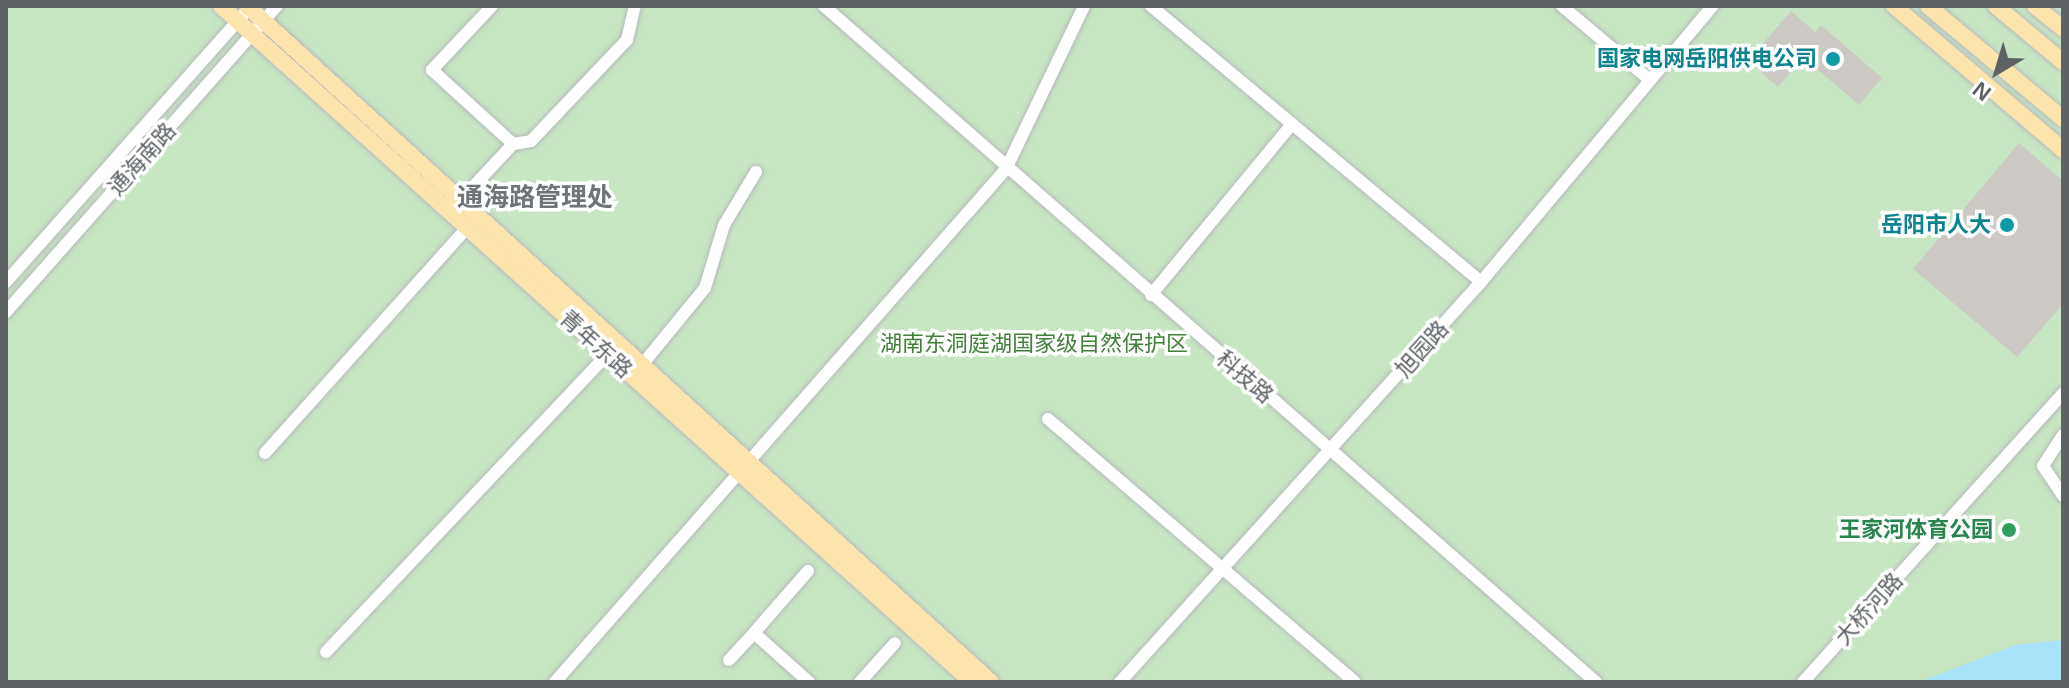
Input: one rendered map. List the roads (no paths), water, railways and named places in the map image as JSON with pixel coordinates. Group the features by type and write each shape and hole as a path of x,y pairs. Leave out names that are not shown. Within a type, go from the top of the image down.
{"main road":[{"name":"青年东路","path":"221,6 246,10 258,28 455,206 743,465 991,682"},
{"path":"1894,6 2063,150"},
{"path":"1928,6 2063,119"},
{"path":"1996,6 2063,62"},
{"path":"2035,6 2063,29"},
{"name":"青年东路","path":"455,206 468,227 607,355 638,371"},
{"name":"青年东路","path":"743,465 972,682"}],"street":[{"name":"通海南路","path":"6,312 277,6"},
{"path":"492,6 432,70 513,144"},
{"path":"455,206 513,144 531,141 627,40 635,6"},
{"name":"科技路","path":"824,6 1006,169 1596,682"},
{"path":"555,682 1006,169 1084,6"},
{"path":"1151,6 1481,282"},
{"path":"1562,6 1650,80"},
{"name":"旭园路","path":"1120,682 1481,282 1713,6"},
{"name":"通海南路","path":"6,282 246,10"},
{"path":"1151,295 1292,124"},
{"path":"638,371 705,288 724,225 756,172"},
{"path":"265,453 468,227"},
{"path":"326,652 607,355"},
{"name":"大桥河路","path":"1803,682 2063,393"},
{"path":"1048,419 1353,681"},
{"path":"2063,435 2043,466 2063,496"},
{"path":"729,660 808,571"},
{"path":"754,633 809,682"},
{"path":"860,682 895,643"}],"water":[{"path":"2063,640 2063,682 1919,682 2016,645"}],"place":[{"name":"国家电网岳阳供电公司","path":"1833,59"},
{"name":"岳阳市人大","path":"2007,225"},
{"name":"王家河体育公园","path":"2009,530"}],"district":[{"name":"通海路管理处","path":"535,198"}],"park label":[{"name":"湖南东洞庭湖国家级自然保护区","path":"1034,344"}]}
